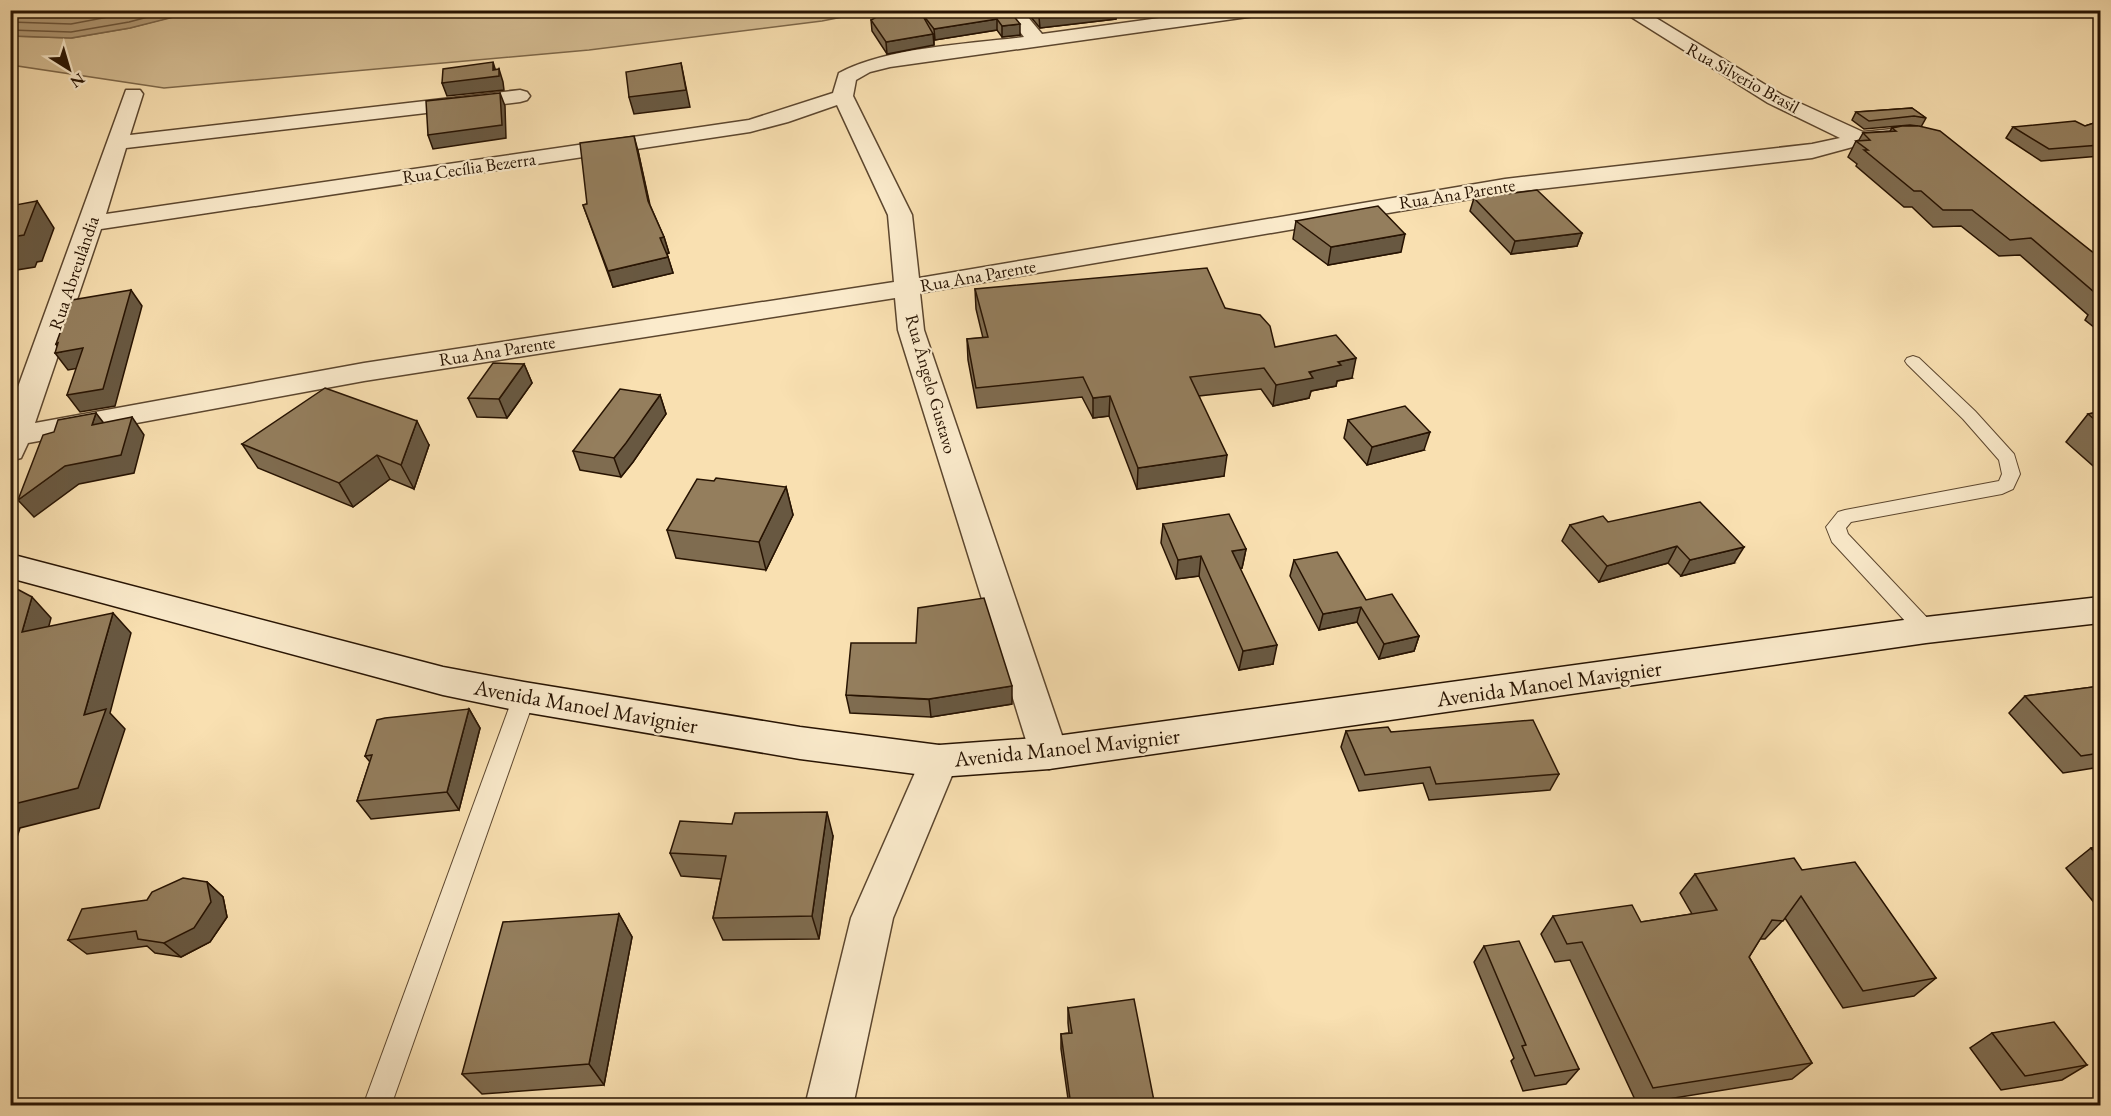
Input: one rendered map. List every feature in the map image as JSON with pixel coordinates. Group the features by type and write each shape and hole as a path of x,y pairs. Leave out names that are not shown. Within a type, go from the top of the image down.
{"street":[{"path":"1012,10 1037,41"},
{"path":"843,96 846,77 880,63 1262,10"},
{"name":"Rua Silverio Brasil","path":"1629,10 1775,99 1860,138"},
{"name":"Rua Abreulândia","path":"13,443 92,223 133,94"},
{"path":"117,143 520,96"},
{"name":"Rua Cecília Bezerra","path":"92,223 750,126 815,107 843,96"},
{"name":"Rua Ângelo Gustavo","path":"843,96 900,215 911,330 1049,753"},
{"name":"Rua Ana Parente","path":"13,443 364,372 906,288 1504,186 1812,151 1860,138 1919,133 1930,136"},
{"name":"Avenida Manoel Mavignier","path":"10,566 443,681 524,698 800,743 939,761 1049,753 1926,630 2100,610"},
{"path":"830,1106 872,918 939,761"}],"lane":[{"path":"1913,361 1969,415 2008,458 2011,474 2007,485 1995,490 1845,517 1836,527 1839,537 1926,630"},
{"path":"377,1106 524,698"}],"shaded area":[{"path":"198,10 325,10 378,16 483,15 552,10 873,11 822,21 589,50 164,88 11,65 10,36 72,38 130,28"}],"water":[{"path":"11,10 198,11 130,28 71,38 11,36"},
{"path":"325,11 552,11 410,15"}],"building":[{"path":"900,10 1009,10 1020,24 1002,26 997,19 934,29 920,11 933,34 886,42 871,20 886,12"},
{"path":"1034,10 1097,10 1039,17"},
{"path":"493,62 493,70 499,69 499,76 442,83 443,69"},
{"path":"681,63 686,90 629,97 626,72"},
{"path":"500,93 502,125 428,135 426,101"},
{"path":"1912,108 1926,118 1914,116 1869,121 1856,112"},
{"path":"2075,121 2085,126 2100,121 2100,145 2049,149 2013,127"},
{"path":"1919,126 1940,131 2100,258 2100,297 2031,238 2010,240 1972,210 1943,210 1921,191 1914,191 1856,141 1870,140 1863,133 1896,131 1892,128"},
{"path":"634,136 648,201 664,237 660,238 668,257 608,271 583,205 587,204 580,143"},
{"path":"1537,190 1582,233 1515,241 1474,198"},
{"path":"37,201 24,235 10,241 10,206"},
{"path":"1378,206 1405,234 1331,247 1296,221"},
{"path":"1207,268 1225,308 1260,315 1270,326 1275,347 1336,335 1356,358 1338,362 1341,365 1309,372 1313,378 1276,385 1264,368 1190,377 1227,455 1138,468 1110,396 1093,398 1083,377 976,388 967,339 988,337 975,289"},
{"path":"131,290 103,389 67,395 83,348 55,353 72,300"},
{"path":"493,363 524,364 499,399 468,398"},
{"path":"325,388 417,421 401,465 377,455 339,483 242,444"},
{"path":"620,389 660,395 614,458 573,451"},
{"path":"1405,406 1430,432 1372,447 1348,420"},
{"path":"2100,412 2100,424 2088,414"},
{"path":"96,413 92,425 132,417 121,455 65,466 18,500 43,435 54,432 58,420"},
{"path":"716,478 786,487 759,542 667,530 697,479 714,481"},
{"path":"1700,502 1744,547 1690,560 1677,546 1607,566 1570,525 1603,516 1608,522"},
{"path":"1229,514 1246,549 1232,551 1277,645 1243,651 1201,556 1178,560 1163,524"},
{"path":"1337,552 1366,600 1392,594 1419,636 1384,644 1361,607 1323,614 1294,560"},
{"path":"17,589 32,597 22,632 113,613 84,715 106,709 78,788 10,805 10,590"},
{"path":"984,598 1012,686 929,699 846,695 851,643 916,643 918,608"},
{"path":"2100,686 2100,753 2081,756 2025,696"},
{"path":"469,709 447,792 357,801 372,755 365,756 377,720"},
{"path":"1533,720 1559,774 1436,784 1430,767 1365,775 1346,731 1388,727 1391,732"},
{"path":"827,812 812,916 713,918 726,856 670,853 680,821 732,824 735,813"},
{"path":"2100,847 2100,859 2091,848"},
{"path":"1794,858 1802,870 1855,862 1936,978 1863,991 1801,896 1783,921 1772,920 1749,957 1812,1063 1653,1088 1582,942 1567,944 1553,916 1632,905 1641,922 1717,910 1695,874"},
{"path":"183,878 207,882 211,902 194,928 164,943 138,939 136,931 68,940 82,909 147,900 152,892"},
{"path":"619,914 589,1064 462,1074 503,922"},
{"path":"1519,941 1579,1069 1535,1076 1522,1046 1526,1045 1484,946"},
{"path":"1134,999 1155,1106 1071,1106 1061,1034 1072,1033 1068,1008"},
{"path":"2054,1022 2087,1065 2025,1076 1992,1033"},
{"path":"665,1102 701,1106 664,1106"},
{"path":"616,1103 648,1106 615,1106"}]}
